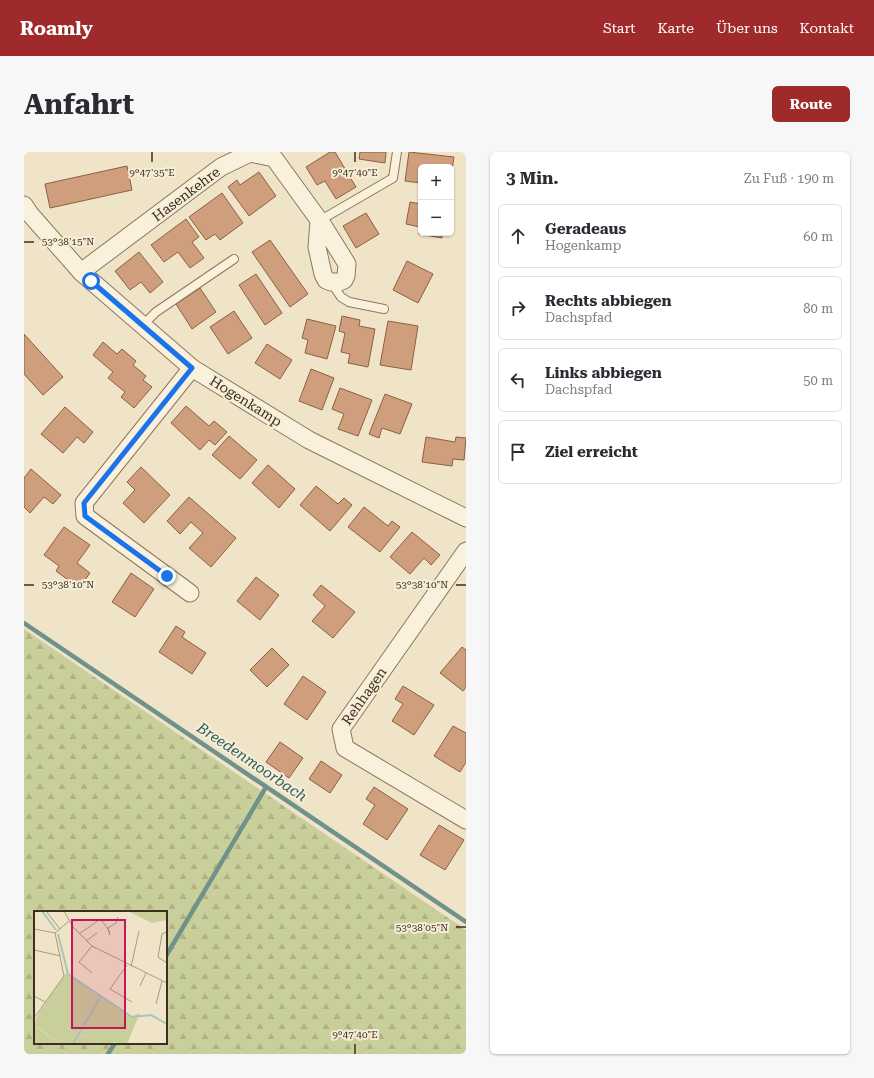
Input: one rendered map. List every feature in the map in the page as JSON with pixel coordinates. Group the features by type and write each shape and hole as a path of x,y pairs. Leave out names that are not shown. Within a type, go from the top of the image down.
{"street":[{"name":"Hasenkehre","path":"81,272 221,167 250,152 274,158 340,250 348,269 344,280 339,282 331,282"},
{"name":"Hogenkamp","path":"24,205 30,214 81,272 192,368 309,440 466,518"},
{"path":"319,221 317,247 323,274 326,280 331,282"},
{"path":"190,593 85,516 84,503 192,368"},
{"name":"Rehhagen","path":"466,552 341,729 345,748 466,820"}],"lane":[{"path":"319,221 393,178 397,152"},
{"path":"142,325 156,312 234,259"},
{"path":"331,282 341,297 349,302 384,309"}],"green space":[{"path":"24,629 466,930 466,1054 24,1054"}],"building":[{"path":"330,152 335,152 356,187 336,199 325,181 317,185 306,167"},
{"path":"360,152 386,152 385,163 359,159"},
{"path":"409,152 454,157 453,164 418,164 418,183 405,181"},
{"path":"127,166 132,190 50,208 45,184"},
{"path":"259,172 276,196 249,216 228,187 237,180 240,185"},
{"path":"222,193 243,223 220,240 215,234 206,240 189,217"},
{"path":"410,202 418,203 418,227 406,224"},
{"path":"366,213 379,234 356,248 343,226"},
{"path":"186,219 199,237 192,242 204,258 190,268 178,252 164,262 151,245"},
{"path":"430,236 442,236 442,238"},
{"path":"270,240 308,294 290,307 252,252"},
{"path":"139,252 163,282 150,293 141,282 130,290 115,271"},
{"path":"407,261 433,274 418,303 393,290"},
{"path":"256,274 282,313 265,325 239,285"},
{"path":"200,288 216,312 192,329 176,304"},
{"path":"234,311 252,338 228,354 210,327"},
{"path":"342,316 360,320 359,326 375,329 368,367 348,363 350,354 341,352 345,333 339,331"},
{"path":"307,319 336,326 327,359 305,353 308,340 302,338"},
{"path":"388,321 418,326 411,370 380,365"},
{"path":"24,334 63,377 43,395 24,374"},
{"path":"103,342 117,354 122,349 136,361 133,365 146,376 143,380 152,387 134,408 121,397 125,392 108,378 113,372 93,355"},
{"path":"267,344 292,360 280,379 255,363"},
{"path":"311,369 334,378 322,410 299,401"},
{"path":"340,388 372,400 358,436 338,429 344,414 332,409"},
{"path":"385,394 412,404 400,434 382,428 379,438 369,434"},
{"path":"186,406 209,426 214,421 227,432 215,445 209,440 200,450 171,423"},
{"path":"65,407 93,432 84,443 77,437 63,453 41,434"},
{"path":"229,436 257,460 240,479 212,455"},
{"path":"426,437 455,442 456,437 466,438 464,460 453,459 452,466 422,462"},
{"path":"268,465 295,489 279,508 252,483"},
{"path":"141,467 170,495 144,523 123,503 135,490 127,482"},
{"path":"31,469 61,495 53,504 44,497 30,513 24,507 24,478"},
{"path":"316,486 338,504 344,498 352,505 330,531 300,505"},
{"path":"189,497 236,538 211,567 189,548 203,533 191,522 180,534 167,521"},
{"path":"364,507 388,526 392,521 400,527 380,552 348,527"},
{"path":"64,527 90,545 77,563 90,573 79,588 56,571 59,566 44,555"},
{"path":"412,532 440,555 431,565 424,558 410,574 390,557"},
{"path":"131,573 154,589 135,617 112,602"},
{"path":"256,577 279,595 260,620 237,601"},
{"path":"321,585 355,612 333,638 312,621 325,606 313,595"},
{"path":"176,626 185,632 182,637 206,653 192,674 159,652"},
{"path":"462,647 466,650 466,687 463,691 440,673"},
{"path":"272,648 289,665 267,687 250,670"},
{"path":"303,676 326,692 307,720 284,704"},
{"path":"403,686 434,705 414,735 392,721 403,704 395,699"},
{"path":"453,726 466,733 466,762 460,772 434,756"},
{"path":"280,742 303,758 289,778 266,762"},
{"path":"321,761 342,775 330,793 309,779"},
{"path":"374,787 408,809 387,840 363,824 375,805 366,799"},
{"path":"439,825 464,840 445,870 420,855"}],"waterway":[{"name":"Breedenmoorbach","path":"24,623 466,922"},
{"path":"167,954 266,787"},
{"path":"108,1054 114,1044"}],"route":[{"path":"91,281 192,368 84,503 85,516 167,576"}]}
